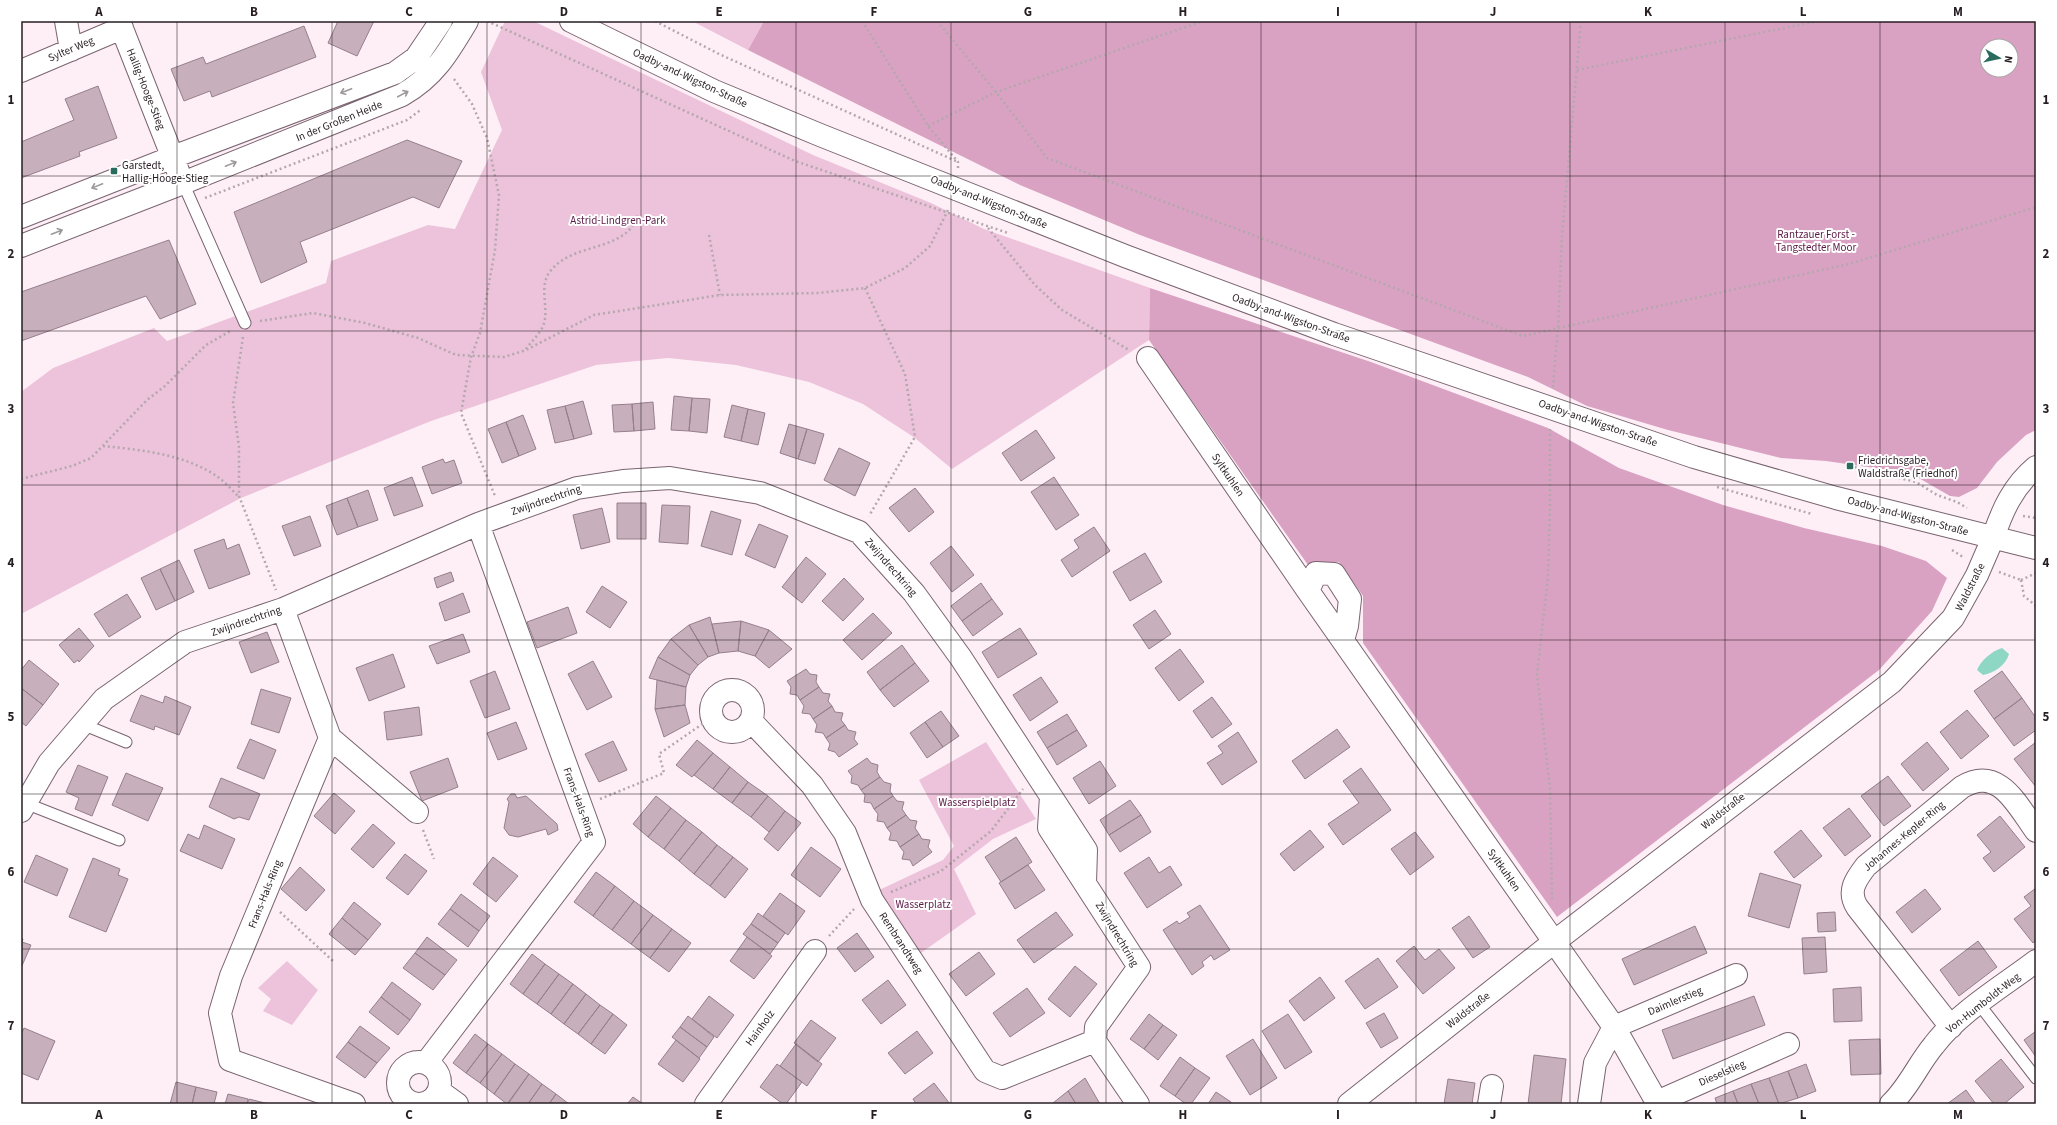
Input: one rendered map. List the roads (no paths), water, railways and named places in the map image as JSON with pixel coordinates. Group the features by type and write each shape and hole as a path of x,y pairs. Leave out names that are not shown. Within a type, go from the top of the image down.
{"street":[{"path":"66,21 70,50"},
{"path":"21,217 173,157 395,73 416,58 441,21"},
{"name":"In der Großen Heide","path":"21,246 402,96 418,86 438,67 466,21"},
{"name":"Oadby-and-Wigston-Straße","path":"571,21 714,91 1125,256 1550,416 1794,486 2036,548"},
{"name":"Sylter Weg","path":"21,71 70,50 120,24"},
{"name":"Hallig-Hooge-Stieg","path":"120,24 173,157"},
{"path":"173,157 183,183"},
{"name":"Syltkuhlen","path":"1148,358 1308,591 1614,1027 1657,1103"},
{"name":"Waldstraße","path":"1349,1104 1554,942 1892,682 1953,618 1962,604 1993,538 2003,509 2011,495 2036,467"},
{"name":"Zwijndrechtring","path":"23,807 49,763 104,699 185,642 283,609 478,524 577,488 623,480 670,478 760,493 859,532 914,593 961,658 1051,796 1049,828 1140,967 1096,1027 1095,1041"},
{"name":"Frans-Hals-Ring","path":"426,1063 594,842 478,524"},
{"path":"1308,591 1316,573 1334,574 1350,599 1347,626 1343,640"},
{"path":"283,609 330,738 417,812"},
{"path":"733,689 746,695 753,707 752,721 743,730 730,733 719,728 711,718 711,704 720,693 733,689"},
{"name":"Rembrandtweg","path":"752,721 812,785 845,833 871,896 985,1070 1002,1078 1095,1041"},
{"name":"Frans-Hals-Ring","path":"330,738 231,976 220,1013 230,1060 354,1104"},
{"name":"Johannes-Kepler-Ring","path":"1951,1026 1857,907 1853,900 1852,891 1855,880 1866,866 1962,786 1972,781 1981,779 1999,785 2010,795 2036,831"},
{"name":"Hainholz","path":"706,1104 815,951"},
{"name":"Von-Humboldt-Weg","path":"1891,1104 1905,1089 1934,1044 1951,1026 2036,961"},
{"name":"Daimlerstieg","path":"1614,1027 1736,975"},
{"path":"1589,1104 1595,1063 1614,1027"},
{"path":"1095,1041 1138,1104"},
{"name":"Dieselstieg","path":"1657,1103 1788,1044"},
{"path":"426,1063 437,1071 440,1077 439,1091 430,1101 423,1103 416,1104 397,1101 402,1072 412,1064 426,1063"},
{"path":"439,1091 457,1104"}],"lane":[{"path":"183,183 245,323"},
{"path":"82,724 126,742"},
{"path":"23,807 119,840"},
{"path":"1979,1004 2036,1078"}],"place":[{"name":"Garstedt, Hallig-Hooge-Stieg","path":"114,171"},
{"name":"Friedrichsgabe, Waldstraße (Friedhof)","path":"1850,466"}],"park label":[{"name":"Astrid-Lindgren-Park","path":"618,220"},
{"name":"Rantzauer Forst - Tangstedter Moor","path":"1816,240"},
{"name":"Wasserspielplatz","path":"977,802"},
{"name":"Wasserplatz","path":"923,904"}]}
